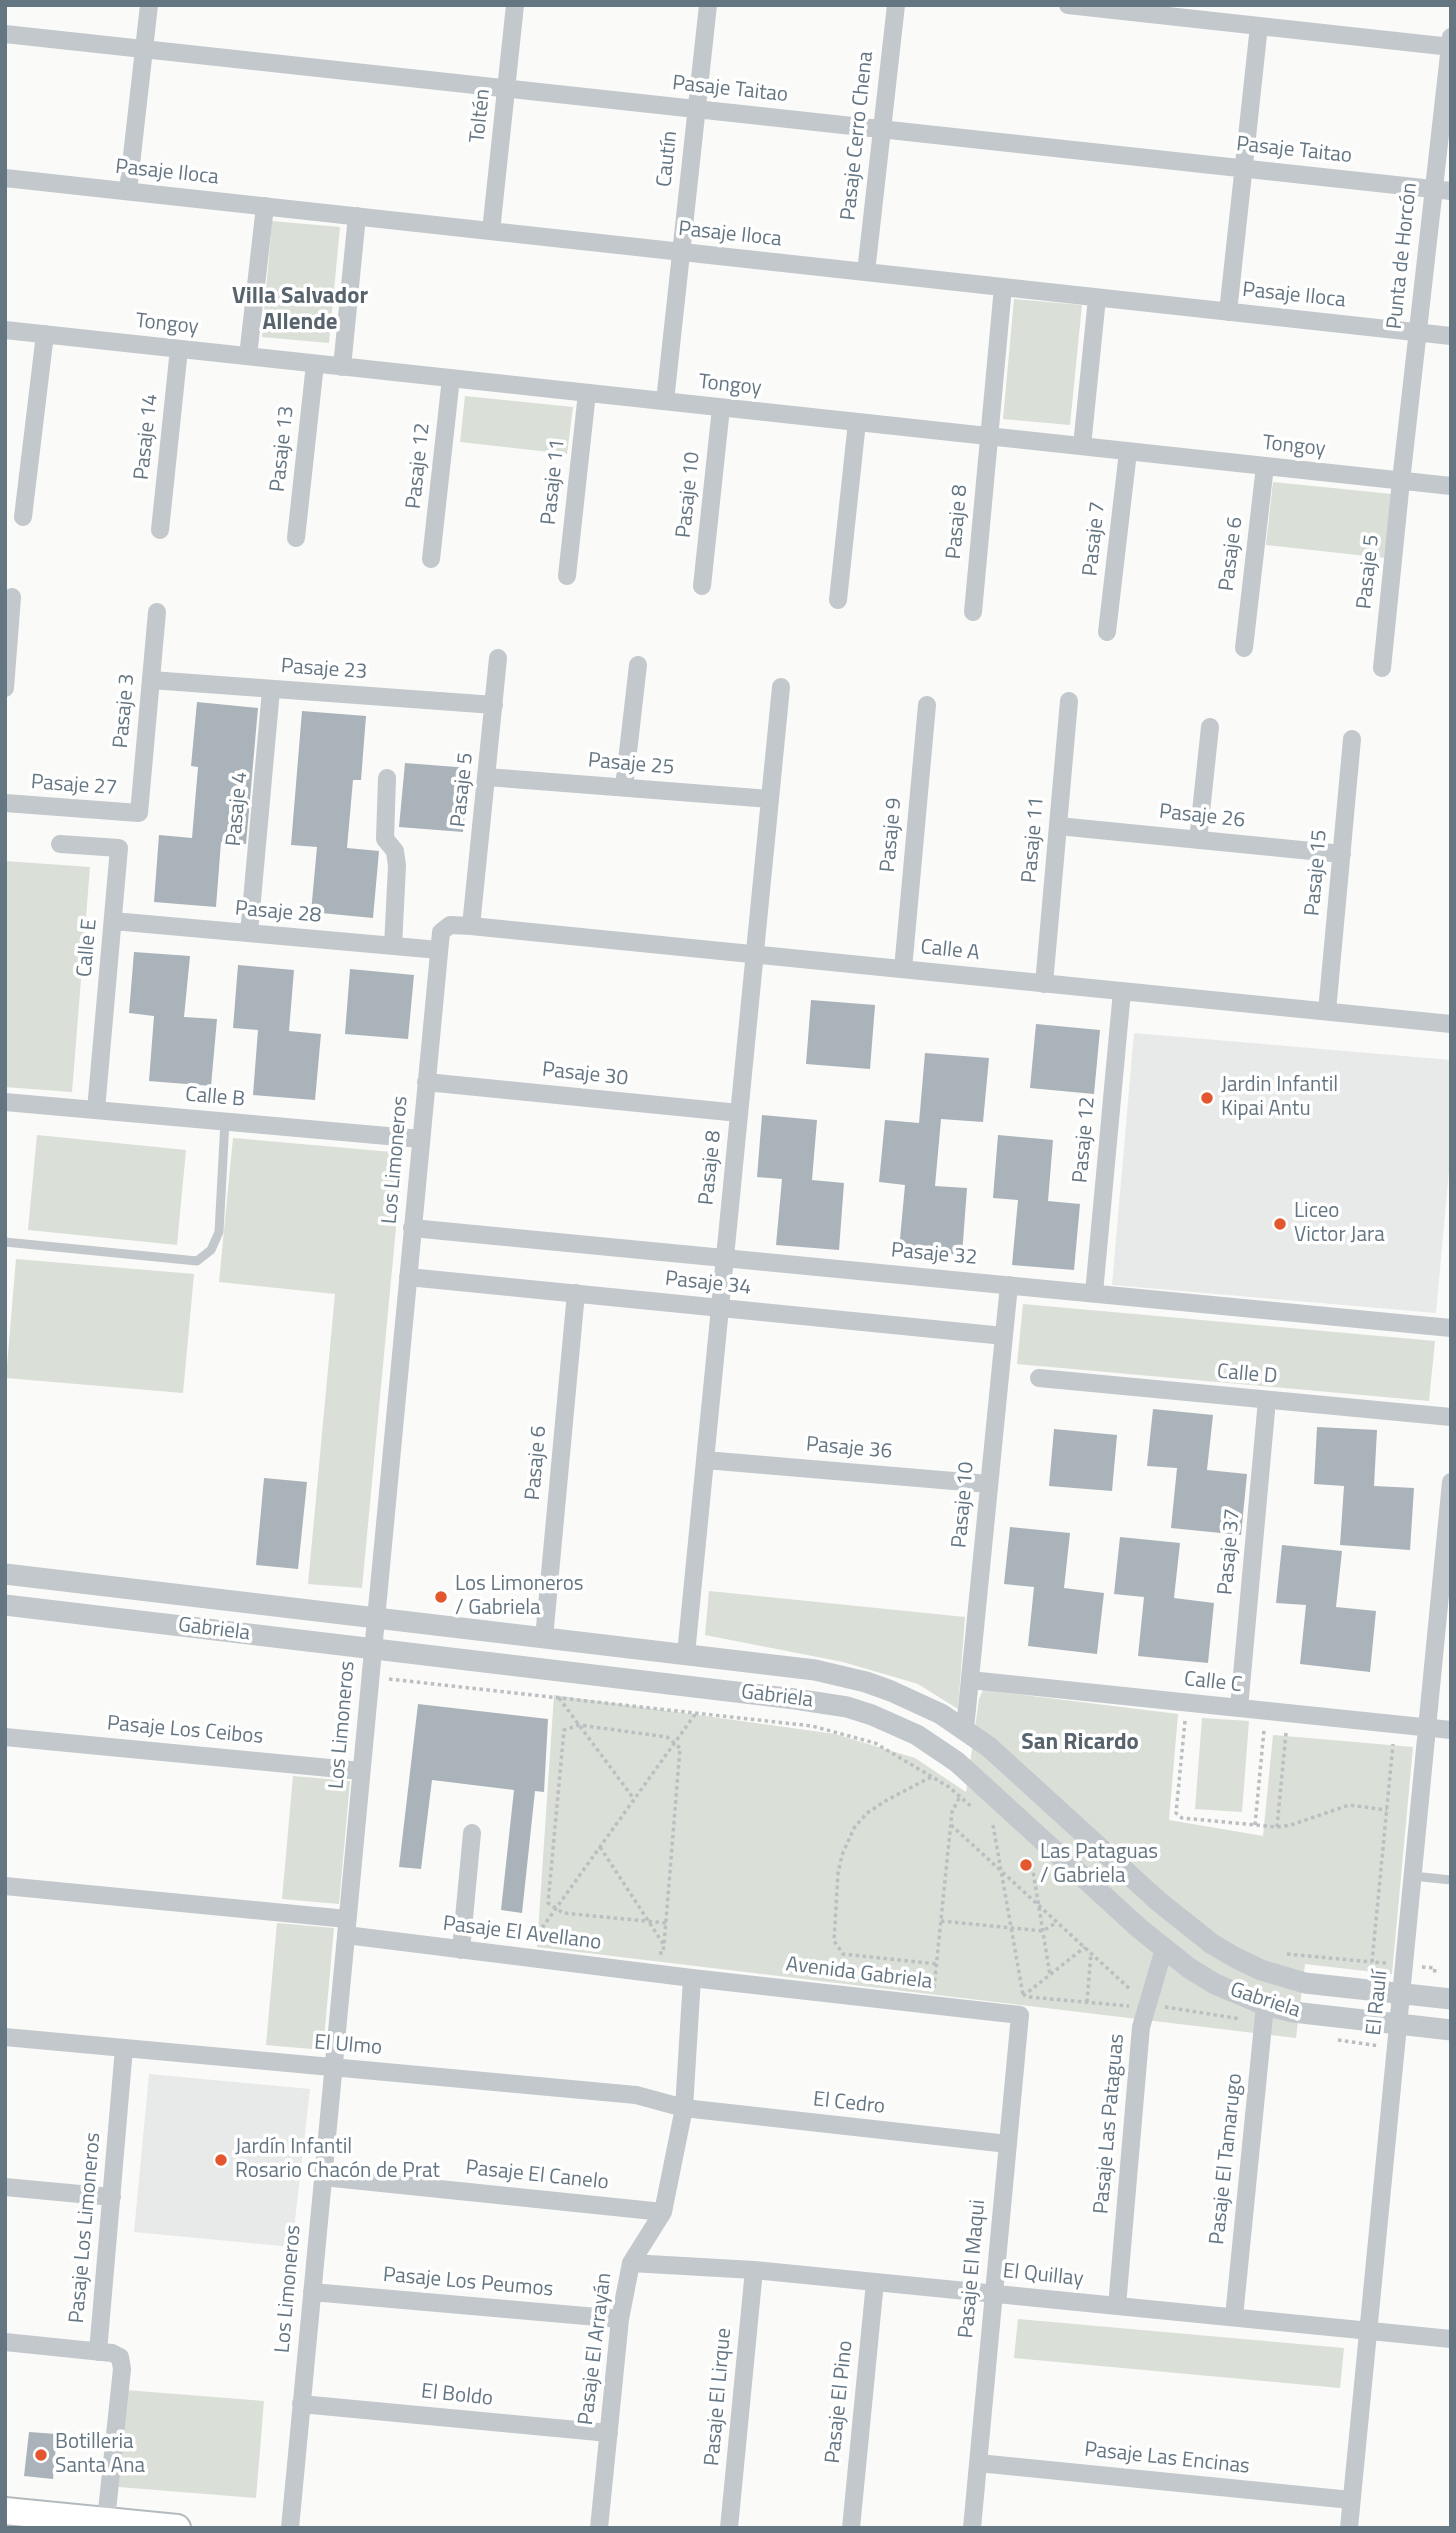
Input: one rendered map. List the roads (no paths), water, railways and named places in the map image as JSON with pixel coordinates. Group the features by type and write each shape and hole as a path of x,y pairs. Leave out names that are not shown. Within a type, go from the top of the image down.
{"main road":[{"path":"5,2511 177,2528"}],"street":[{"path":"128,191 149,5"},
{"name":"Toltén","path":"491,231 515,5"},
{"name":"Cautín","path":"664,401 708,5"},
{"name":"Pasaje Cerro Chena","path":"866,272 895,5"},
{"path":"1068,5 1127,8 1259,26 1450,44"},
{"path":"1228,312 1259,26"},
{"name":"Pasaje Taitao","path":"5,34 1442,190"},
{"name":"Punta de Horcón","path":"1401,481 1418,332 1442,190 1450,44"},
{"name":"Pasaje Iloca","path":"5,178 1451,336"},
{"path":"248,356 265,206"},
{"path":"342,367 357,216"},
{"path":"989,436 1003,287"},
{"path":"1082,446 1097,298"},
{"name":"Tongoy","path":"5,330 1451,486"},
{"path":"23,517 44,334"},
{"name":"Pasaje 14","path":"160,530 179,349"},
{"name":"Pasaje 13","path":"296,538 315,363"},
{"name":"Pasaje 12","path":"431,559 451,378"},
{"name":"Pasaje 11","path":"567,576 587,393"},
{"name":"Pasaje 10","path":"702,586 721,408"},
{"path":"838,600 857,422"},
{"name":"Pasaje 8","path":"973,612 989,436"},
{"name":"Pasaje 7","path":"1107,632 1128,452"},
{"name":"Pasaje 6","path":"1244,648 1265,466"},
{"name":"Pasaje 5","path":"1382,668 1401,481"},
{"path":"5,688 12,597"},
{"name":"Pasaje 3","path":"139,813 157,612"},
{"name":"Pasaje 5","path":"471,926 498,658"},
{"path":"624,788 638,665"},
{"name":"Pasaje 23","path":"151,680 494,705"},
{"name":"Pasaje 8","path":"686,1654 781,687"},
{"name":"Pasaje 4","path":"249,933 271,690"},
{"name":"Pasaje 11","path":"1044,984 1069,701"},
{"name":"Pasaje 9","path":"903,970 928,705"},
{"path":"1198,840 1210,727"},
{"name":"Pasaje 15","path":"1327,1011 1352,739"},
{"name":"Pasaje 25","path":"487,777 770,799"},
{"path":"387,778 386,839 395,851 397,866 393,946"},
{"name":"Pasaje 27","path":"5,803 139,813"},
{"name":"Pasaje 26","path":"1058,826 1342,854"},
{"name":"Calle E","path":"60,845 119,848 96,1110"},
{"name":"Pasaje 28","path":"113,920 439,950"},
{"name":"Calle A","path":"445,928 450,925 471,926 1451,1024"},
{"name":"Los Limoneros","path":"290,2528 426,1082 441,932 445,928"},
{"name":"Pasaje 12","path":"1094,1293 1122,991"},
{"name":"Pasaje 30","path":"426,1082 739,1113"},
{"name":"Calle B","path":"5,1103 421,1139"},
{"name":"Pasaje 32","path":"412,1228 1451,1328"},
{"name":"Pasaje 34","path":"408,1277 1004,1336"},
{"name":"Pasaje 10","path":"965,1729 1009,1285"},
{"name":"Pasaje 6","path":"544,1638 576,1293"},
{"name":"Calle D","path":"1038,1378 1451,1417"},
{"name":"Pasaje 37","path":"1239,1708 1267,1400"},
{"name":"Pasaje 36","path":"705,1460 989,1483"},
{"name":"El Raulí","path":"1349,2528 1451,1482"},
{"name":"Gabriela","path":"5,1574 686,1654 841,1675 904,1696 965,1729 1013,1767 1158,1901 1212,1944 1248,1964 1283,1977 1328,1987 1451,1999"},
{"name":"Gabriela","path":"5,1605 847,1707 894,1724 957,1762 1164,1949 1264,2014 1451,2030"},
{"name":"Calle C","path":"970,1680 1451,1730"},
{"name":"Pasaje Los Ceibos","path":"5,1737 361,1771"},
{"path":"461,1950 472,1833"},
{"name":"Pasaje El Avellano","path":"5,1886 346,1927 461,1950 692,1978"},
{"name":"Pasaje Las Pataguas","path":"1117,2306 1141,2027 1164,1949"},
{"name":"Avenida Gabriela","path":"692,1978 1020,2015"},
{"name":"Pasaje El Arrayán","path":"599,2528 620,2319 631,2263 663,2212 684,2108 692,1978"},
{"name":"Pasaje El Tamarugo","path":"1234,2317 1264,2014"},
{"name":"Pasaje El Maqui","path":"972,2528 1020,2015"},
{"name":"El Ulmo","path":"5,2037 636,2095 684,2108"},
{"name":"Pasaje Los Limoneros","path":"106,2520 122,2369 120,2357 99,2352 124,2048"},
{"name":"El Cedro","path":"684,2108 1008,2144"},
{"name":"Pasaje El Canelo","path":"323,2177 663,2212"},
{"path":"5,2187 112,2197"},
{"name":"El Quillay","path":"631,2263 754,2270 1451,2339"},
{"name":"Pasaje El Lirque","path":"729,2528 754,2270"},
{"name":"Pasaje El Pino","path":"851,2528 875,2282"},
{"name":"Pasaje Los Peumos","path":"312,2292 620,2319"},
{"path":"5,2342 99,2352"},
{"name":"El Boldo","path":"302,2404 609,2433"},
{"name":"Pasaje Las Encinas","path":"978,2463 1352,2500"}],"lane":[{"path":"5,1242 197,1261 211,1250 219,1233 225,1121"},
{"path":"1413,1876 1451,1880"}],"place":[{"name":"Jardin Infantil Kipai Antu","path":"1207,1098"},
{"name":"Liceo Victor Jara","path":"1280,1224"},
{"name":"Los Limoneros / Gabriela","path":"441,1597"},
{"name":"Las Pataguas / Gabriela","path":"1026,1865"},
{"name":"Jardín Infantil Rosario Chacón de Prat","path":"221,2160"},
{"name":"Botilleria Santa Ana","path":"41,2455"}],"district":[{"name":"Villa Salvador Allende","path":"300,310"},
{"name":"San Ricardo","path":"1080,1743"}]}
